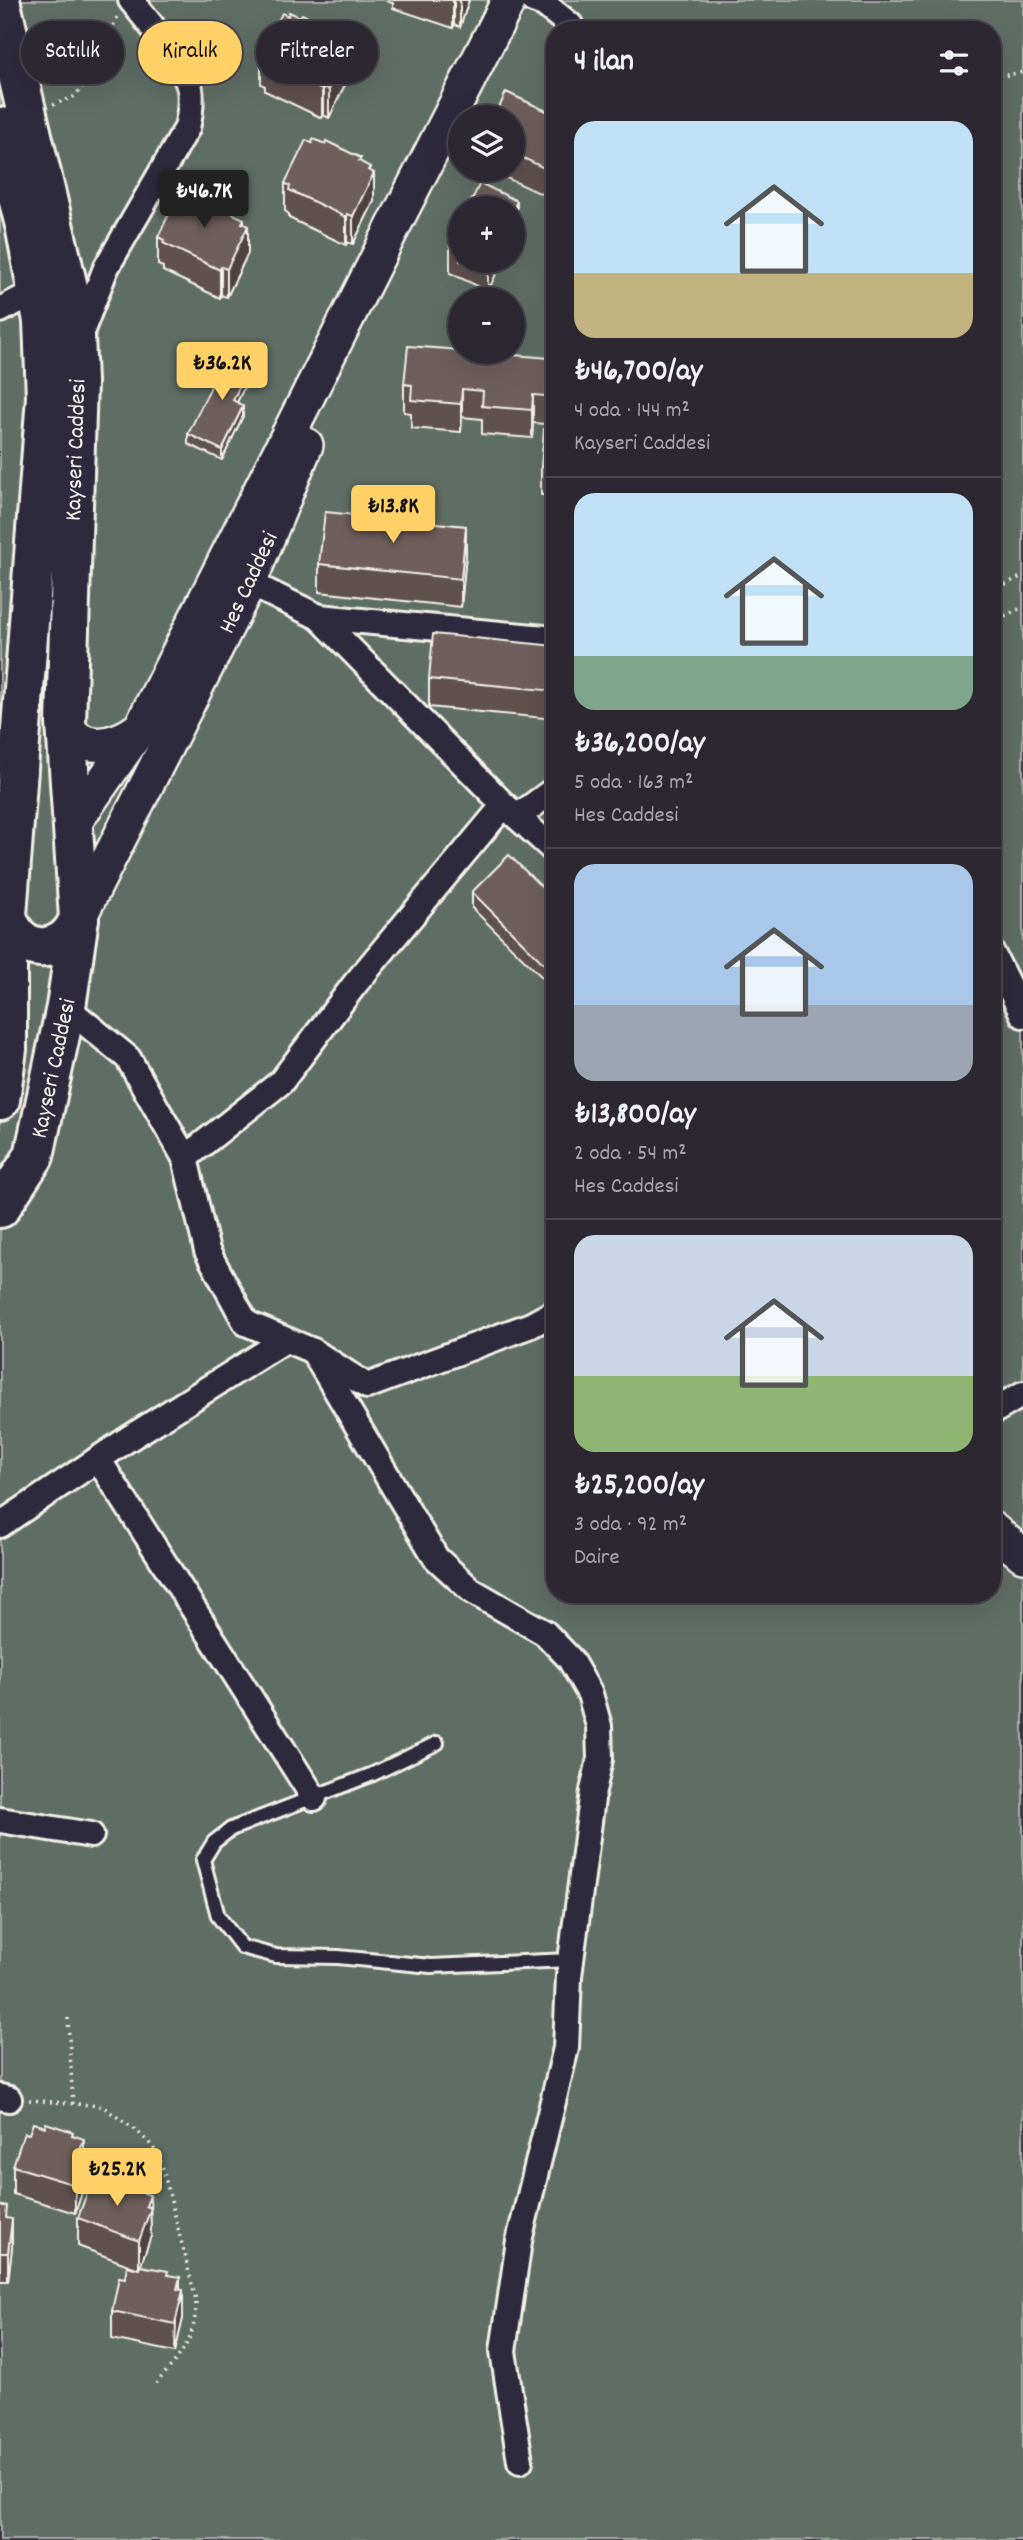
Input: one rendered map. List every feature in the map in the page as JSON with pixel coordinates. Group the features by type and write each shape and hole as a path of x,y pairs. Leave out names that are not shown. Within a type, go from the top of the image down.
{"main road":[{"name":"Kayseri Caddesi","path":"0,1100 7,1049 4,1027 9,778 46,397 43,321 25,225 1,0"},
{"name":"Kayseri Caddesi","path":"0,1208 34,1156 66,1007 79,913 66,723 77,382 74,313 14,120"},
{"path":"6,839 37,830 72,825"},
{"path":"8,910 10,925 22,941 41,947 52,946 69,936 79,913"}],"street":[{"name":"Hes Caddesi","path":"72,825 141,727 388,234 509,0"},
{"path":"533,0 544,4 565,21"},
{"path":"75,346 106,268 187,128 191,107 189,86 160,36 125,6"},
{"name":"Hes Caddesi","path":"79,913 249,583 388,234"},
{"path":"0,310 37,290"},
{"path":"249,583 320,617 510,811 546,843"},
{"path":"320,617 546,638"},
{"path":"66,723 69,732 76,739 97,745 126,738 141,727"},
{"path":"185,1158 281,1082 355,984 510,811 546,793"},
{"path":"1001,971 1023,1015"},
{"path":"66,1007 128,1058 185,1158 206,1251 246,1323 313,1351 367,1386 531,1325 546,1317"},
{"path":"0,1525 285,1340"},
{"path":"313,1351 436,1558 472,1591 545,1633 570,1659 590,1695 599,1726 600,1759 593,1791 571,1960 566,2048 519,2241 503,2351 520,2460"},
{"path":"1001,1407 1023,1394"},
{"path":"98,1459 314,1798"},
{"path":"1001,1536 1023,1555"},
{"path":"0,1820 91,1835"}],"lane":[{"path":"437,1743 373,1774 231,1829 214,1842 203,1860 218,1916 242,1947 276,1956 338,1956 430,1966 571,1960"}],"path":[{"path":"14,120 73,97 83,90 125,6"},
{"path":"1001,76 1023,72"},
{"path":"1001,586 1023,576"},
{"path":"1001,618 1023,607"},
{"path":"68,2018 73,2104"},
{"path":"5,2098 102,2106 138,2132 153,2147 162,2165 196,2300 196,2322 189,2342 153,2387"}],"green space":[{"path":"0,0 1023,0 1023,2540 0,2540"}],"building":[{"path":"289,12 300,17 302,14 316,21 278,21 282,13 288,16"},
{"path":"309,84 332,84 329,90 323,87 322,90"},
{"path":"506,92 546,111 546,169 525,159 525,105 500,105"},
{"path":"313,139 325,144 326,141 361,158 359,161 370,167 368,170 374,173 353,216 347,214 346,217 289,190 290,186 285,183 306,140 312,143"},
{"path":"480,183 507,196 474,196"},
{"path":"187,192 198,198 200,194 235,210 233,214 244,219 242,223 248,226 227,269 221,267 220,270 163,243 164,240 158,237 179,193 185,196"},
{"path":"408,346 448,349 448,364 525,364 525,356 546,358 546,396 533,395 532,410 482,406 483,391 462,389 461,404 411,400 412,385 404,384"},
{"path":"230,347 253,358 233,400 243,406 222,450 188,434"},
{"path":"544,429 546,429 546,467 541,467"},
{"path":"325,512 466,526 461,579 319,564"},
{"path":"433,634 546,645 546,690 429,679"},
{"path":"509,855 546,891 546,966 472,892"},
{"path":"33,2123 45,2127 46,2123 73,2132 72,2135 84,2139 80,2150 86,2152 75,2185 13,2166 24,2133 29,2134"},
{"path":"100,2176 139,2187 138,2191 150,2195 146,2206 151,2208 139,2241 78,2218 90,2185 95,2187"},
{"path":"0,2206 7,2206 6,2218 12,2219 8,2253 0,2253"},
{"path":"127,2266 168,2271 167,2275 180,2277 177,2289 183,2290 175,2324 112,2311 119,2277 125,2278"}]}
